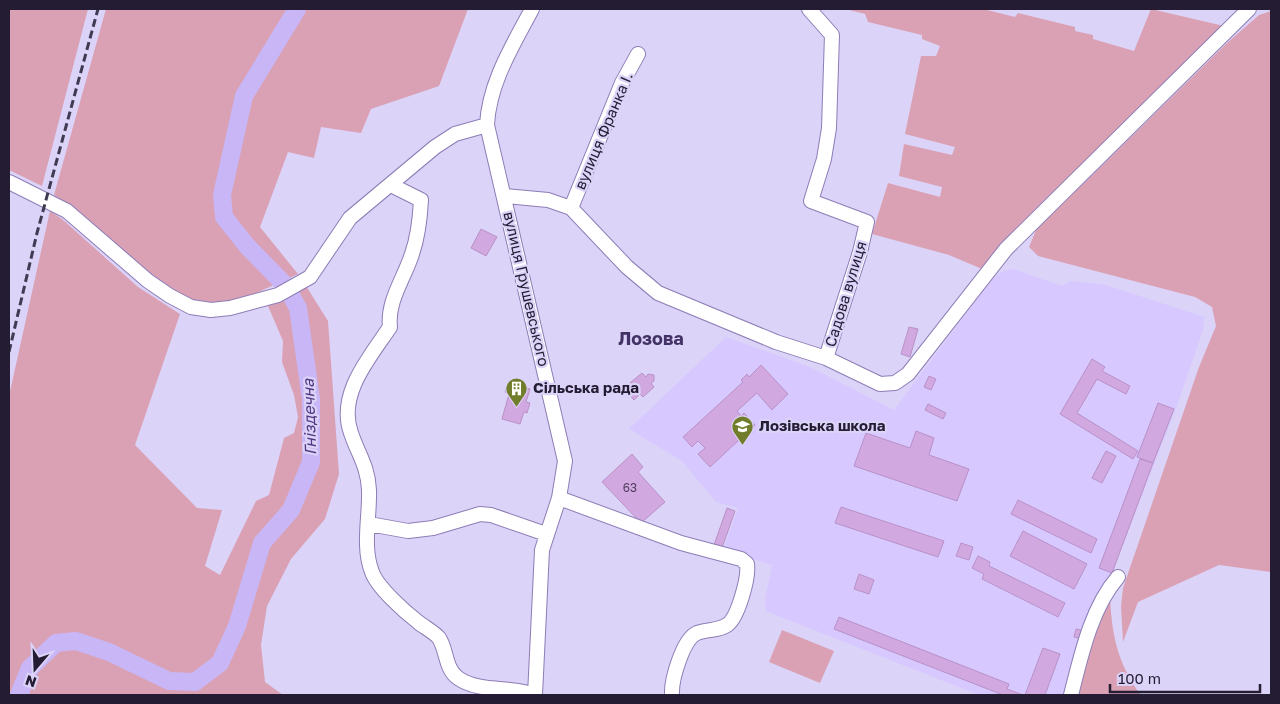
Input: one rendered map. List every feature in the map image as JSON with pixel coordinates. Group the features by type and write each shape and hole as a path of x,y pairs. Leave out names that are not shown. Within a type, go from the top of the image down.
{"street":[{"name":"вулиця Грушевського","path":"532,9 494,87 488,109 487,124 565,461 564,478 546,534 541,567 535,695"},
{"name":"Садова вулиця","path":"809,9 832,35 829,128 824,159 811,201 867,222 860,252 826,358"},
{"path":"505,196 548,200 571,208 627,267 658,293 776,342 826,358 880,384 895,383 908,374 1006,249 1249,9"},
{"name":"вулиця Франка І.","path":"571,208 622,84 638,54"},
{"path":"9,182 66,211 148,281 191,307 211,310 230,308 278,295 310,277 350,218 435,147 463,131 487,124"},
{"path":"391,185 421,200 419,227 412,254 392,304 389,316 390,328 364,365 354,385 347,406 347,422 366,468 369,524 366,538 372,573 389,595 412,618 439,638 452,673 460,680 477,685 535,695"},
{"path":"559,498 682,543 741,559 747,564 748,571 745,584 733,620 722,628 707,630 689,639 674,680 672,695"},
{"path":"369,524 408,531 434,528 480,514 491,515 546,534"},
{"path":"1071,695 1079,663 1099,607 1118,577"}],"shaded area":[{"path":"9,9 88,9 42,186 9,170"},
{"path":"106,9 468,9 439,86 371,109 361,133 321,127 314,158 288,152 260,227 298,274 254,294 223,303 202,304 188,301 127,256 92,223 54,195"},
{"path":"845,9 983,9 1015,17 1018,13 1075,27 1075,31 1093,35 1093,39 1134,51 1151,9 1224,26 982,269 949,255 872,234 888,183 940,197 942,187 899,176 904,144 952,155 955,147 905,134 921,56 936,56 940,46 922,39 922,35 868,22 865,14"},
{"path":"1271,11 1271,572 1219,565 1138,602 1123,642 1121,606 1123,588 1199,367 1216,326 1212,307 1195,297 1038,256 1029,247 1036,230 1227,43 1259,15"},
{"path":"50,211 62,219 138,287 180,314 135,445 197,508 222,510 205,566 220,575 256,501 269,495 284,438 294,433 298,417 294,395 282,362 283,341 268,306 286,300 306,286 328,321 339,474 325,519 291,559 267,606 261,645 265,682 283,695 9,695 9,396"},
{"path":"1013,269 1062,286 1071,281 1106,285 1204,317 1203,330 1179,400 1065,695 979,695 766,611 765,600 772,565 723,550 738,508 716,502 682,461 629,429 726,337 810,367 894,410 993,278 1005,270"},
{"path":"1110,593 1112,621 1117,647 1126,671 1141,695 1065,695"},
{"path":"782,630 834,651 820,683 769,662"}],"building":[{"path":"481,229 497,237 486,256 471,248"},
{"path":"909,327 918,329 910,357 901,354"},
{"path":"1092,359 1105,367 1102,371 1130,386 1126,394 1097,379 1077,413 1138,451 1133,459 1060,414"},
{"path":"761,365 788,394 772,410 757,393 737,411 741,416 744,413 755,425 710,467 698,454 705,448 698,441 692,447 683,437 743,382 741,380 747,374 749,377"},
{"path":"642,373 646,377 648,374 654,375 654,381 651,383 654,387 643,397 640,394 634,400 627,392 633,386 630,383"},
{"path":"929,376 936,379 931,390 924,387"},
{"name":"Сільська рада","path":"512,384 530,389 526,402 530,403 527,413 524,412 520,424 502,419 509,394 505,392 507,386 511,387"},
{"path":"1158,403 1174,409 1153,463 1137,457"},
{"path":"928,404 946,413 943,419 925,410"},
{"path":"916,431 934,438 929,455 969,469 957,501 854,466 866,433 910,448"},
{"path":"1106,451 1116,456 1102,483 1092,478"},
{"path":"632,454 643,467 638,472 665,502 641,523 602,482"},
{"path":"1140,459 1153,463 1112,573 1099,568"},
{"path":"1018,500 1097,539 1091,553 1011,514"},
{"path":"841,507 944,541 938,557 835,523"},
{"path":"727,508 735,511 722,548 714,545"},
{"path":"1023,531 1087,564 1074,589 1010,556"},
{"path":"961,543 973,547 969,560 956,556"},
{"path":"978,556 990,562 989,566 1065,603 1058,617 982,579 984,574 972,568"},
{"path":"859,574 874,580 869,594 854,589"},
{"path":"839,617 1009,684 1007,689 1023,695 1003,695 834,629"},
{"path":"1076,629 1084,631 1082,639 1074,637"},
{"path":"1043,648 1060,654 1045,695 1025,695"}],"waterway":[{"name":"Гніздечна","path":"19,695 30,668 56,643 76,641 109,652 169,681 195,682 220,663 237,626 262,543 291,510 311,462 311,399 298,308 286,286 247,246 224,217 222,195 244,96 297,9"}],"railway":[{"path":"9,352 37,233 98,9"}],"place":[{"name":"Сільська рада","path":"517,407"},
{"name":"Лозівська школа","path":"743,445"}],"district":[{"name":"Лозова","path":"651,339"}]}
